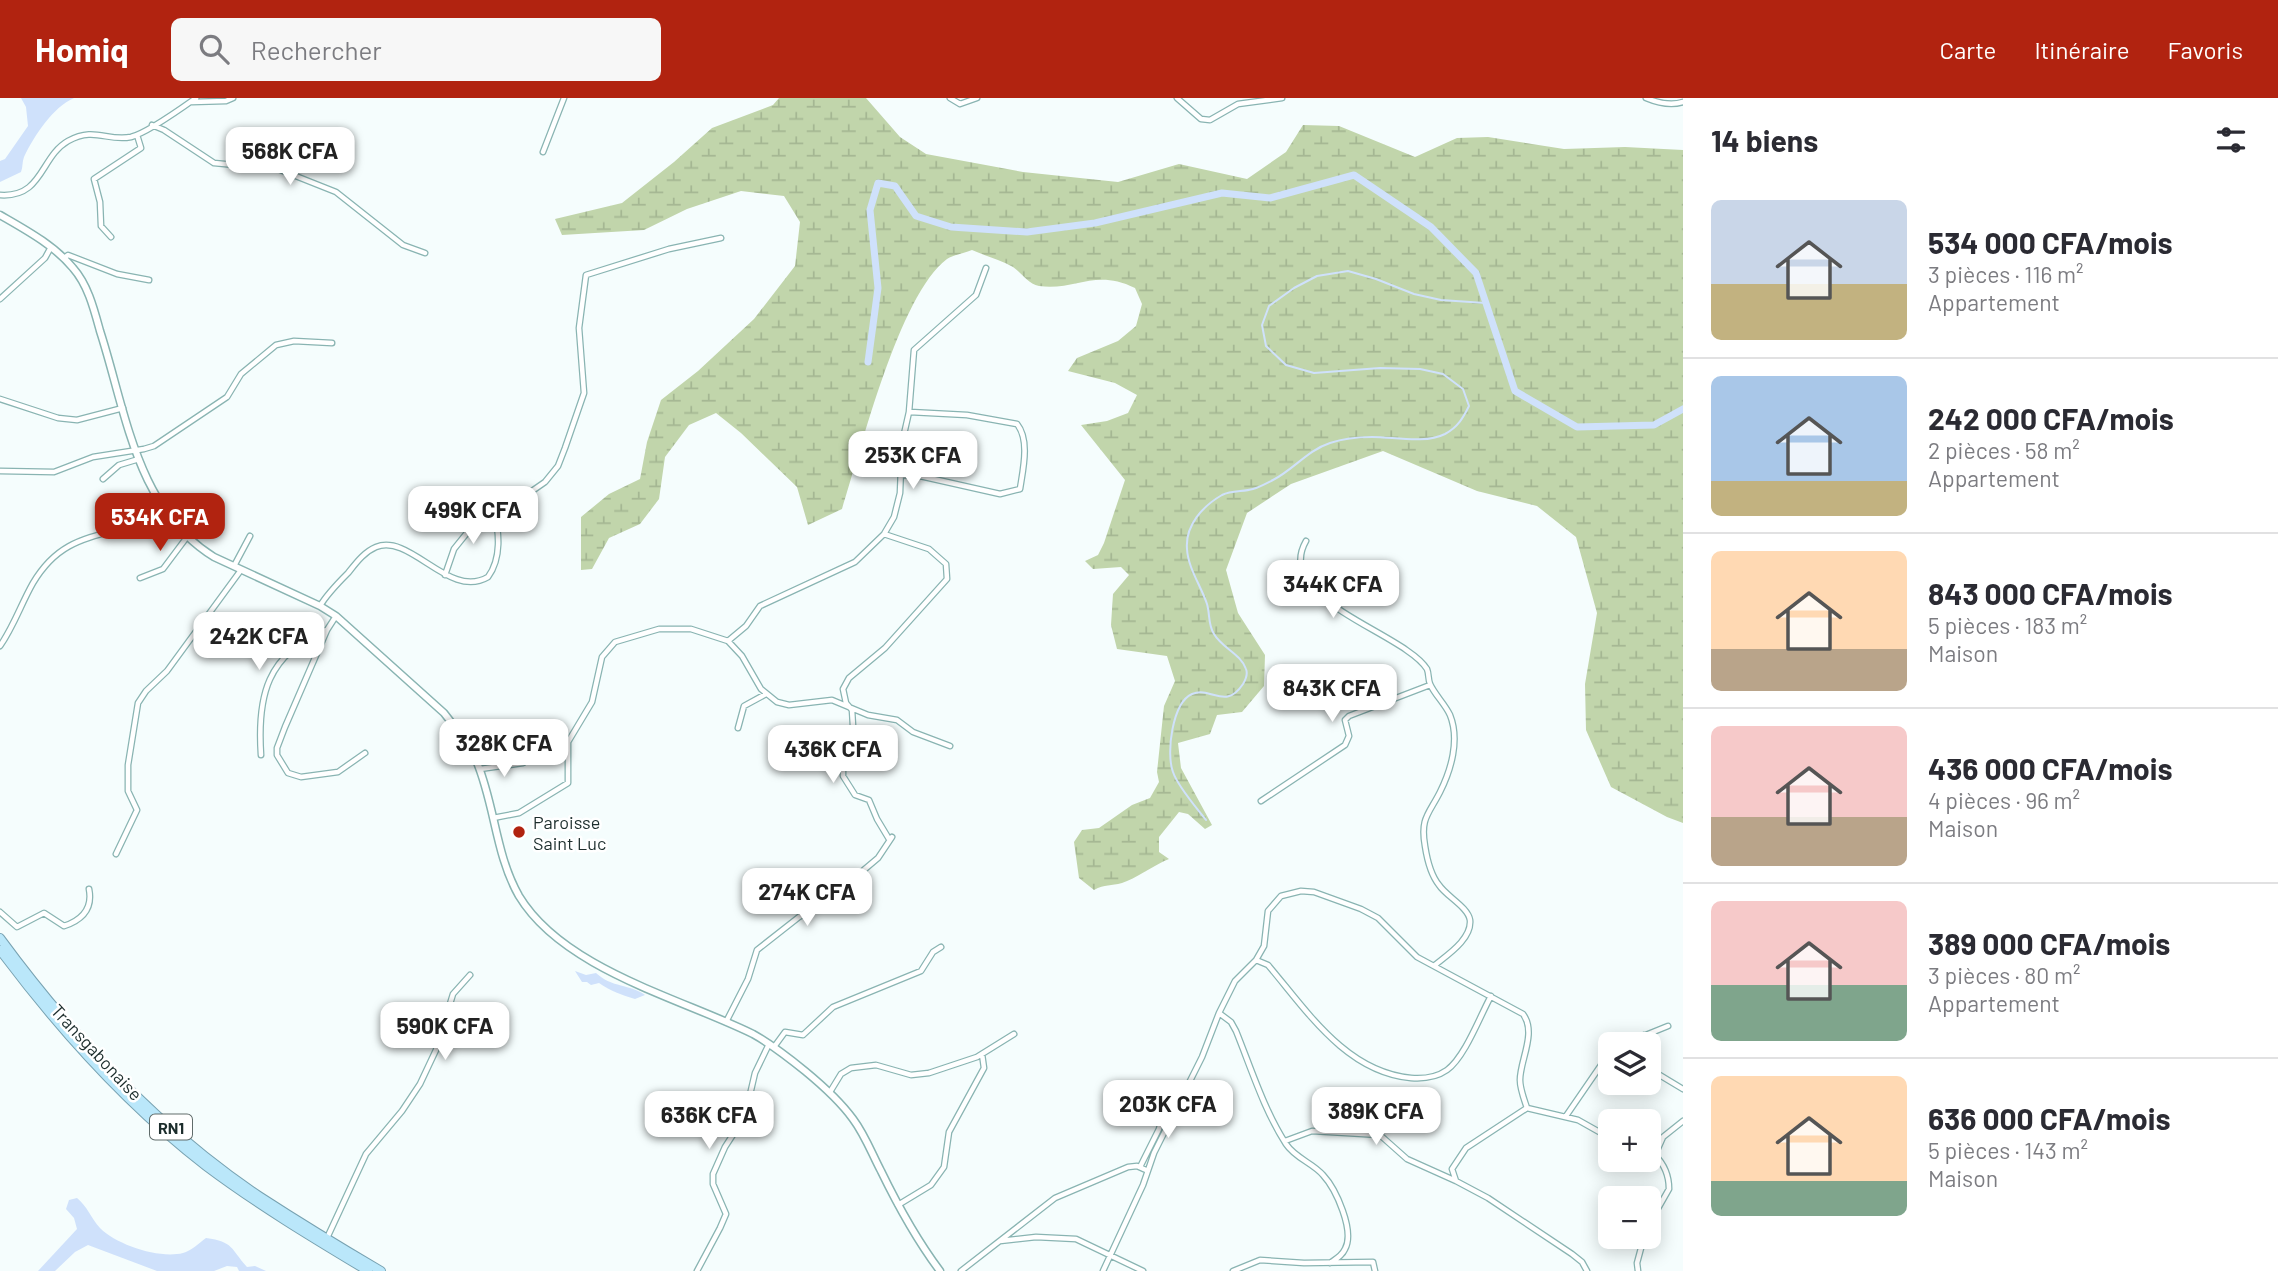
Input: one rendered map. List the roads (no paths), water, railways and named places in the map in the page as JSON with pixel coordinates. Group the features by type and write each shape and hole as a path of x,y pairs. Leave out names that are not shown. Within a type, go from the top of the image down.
{"highway":[{"name":"Transgabonaise","path":"0,938 67,1023 153,1110 257,1194 368,1271"},
{"name":"Transgabonaise","path":"0,950 60,1025 166,1133 253,1200 381,1271"}],"street":[{"path":"0,195 15,195 33,184 56,151 70,140 86,133 129,138 196,98"},
{"path":"190,102 226,101 233,98"},
{"path":"543,152 564,98"},
{"path":"950,98 962,104 977,98"},
{"path":"1177,98 1200,119 1210,120 1238,104 1282,98"},
{"path":"1646,98 1658,103 1683,102"},
{"path":"152,125 214,163 278,169 327,187 402,245 425,253"},
{"path":"111,237 101,226 100,202 94,179 141,148 137,135"},
{"path":"0,215 51,247 77,272 89,296 139,459 164,512 202,550 336,616 444,713 468,744 480,769 501,854 526,907 554,938 658,994 726,1022 771,1046 830,1093 855,1121 917,1240 940,1271"},
{"path":"445,575 454,549 480,518 532,491 545,482 558,466 584,393 579,328 586,275 669,249 721,238"},
{"path":"0,299 45,258 51,247"},
{"path":"64,258 68,255 117,274 149,280"},
{"path":"728,641 746,626 760,606 855,562 884,534 899,502 902,443 909,412 914,350 976,295 986,268"},
{"path":"0,471 54,472 93,457 154,446 218,405 227,397 242,374 276,345 294,341 332,343"},
{"path":"0,399 67,419 123,408"},
{"path":"902,475 920,475 1000,494 1020,489 1022,474 1024,442 1023,433 1017,424 967,415 909,412"},
{"path":"103,479 119,465 139,459"},
{"path":"320,606 355,565 377,547 401,549 445,575 472,581 482,580 494,569 497,561 498,528 494,509"},
{"path":"0,646 12,630 33,583 61,552 88,536 126,527 164,512"},
{"path":"726,1022 748,979 757,950 799,917 840,890 880,856 890,838 877,819 869,800 855,795 843,776 843,756 854,742 852,710 843,694 844,686 849,678 885,648 928,602 947,579 948,573 946,564 929,548 884,534"},
{"path":"116,854 137,810 128,791 128,765 138,703 146,691 167,671 237,568 250,536"},
{"path":"140,578 163,569 187,537"},
{"path":"1306,541 1303,547 1302,570 1312,588 1357,622 1414,656 1428,671 1430,685 1450,716 1454,745 1445,779 1423,820 1425,846 1436,881 1470,919 1466,935 1459,945 1436,965"},
{"path":"336,616 327,630 282,734 276,755 289,773 301,777 338,772 365,753"},
{"path":"492,818 519,813 568,783 568,743 592,702 602,657 615,642 659,629 691,629 728,641 742,656 766,694 777,702 789,705 832,699 852,710 897,720 914,732 950,746"},
{"path":"261,755 262,699 276,666 305,639 327,630"},
{"path":"1261,801 1345,745 1349,736 1345,720 1349,716 1430,685"},
{"path":"738,728 744,706 766,694"},
{"path":"480,769 523,763"},
{"path":"0,912 17,927 44,913 64,926 68,925 85,913 91,899 89,889"},
{"path":"1143,1169 1202,1057 1235,981 1256,960 1264,946 1268,911 1281,896 1301,891 1327,896 1378,918 1417,957 1520,1011 1527,1019 1528,1035 1520,1082 1527,1108"},
{"path":"697,1271 726,1214 712,1184 713,1174 725,1147 745,1116 755,1073 771,1046 785,1032 803,1035 808,1032 833,1007 921,971 933,952 941,947"},
{"path":"1256,960 1268,965 1342,1048 1371,1067 1394,1076 1430,1077 1451,1067 1465,1047 1491,996"},
{"path":"325,1242 366,1154 402,1111 420,1084 436,1050 453,994 470,975"},
{"path":"1219,1013 1231,1022 1236,1031 1285,1141 1298,1156 1324,1175 1342,1209 1348,1240 1344,1251 1330,1263"},
{"path":"1651,1032 1668,1026"},
{"path":"830,1093 841,1074 851,1068 876,1065 919,1075 982,1054 1014,1034"},
{"path":"898,1205 931,1185 944,1167 949,1132 984,1068 982,1054"},
{"path":"1566,1116 1598,1069"},
{"path":"1661,1076 1683,1089"},
{"path":"1103,1271 1143,1185 1143,1169 1167,1101"},
{"path":"1456,1181 1452,1169 1466,1148 1527,1108 1578,1119 1598,1131"},
{"path":"1661,1140 1683,1121"},
{"path":"1285,1141 1312,1131 1380,1135 1407,1159 1488,1198 1572,1254 1582,1262 1587,1271"},
{"path":"1661,1165 1665,1170 1669,1188 1661,1202"},
{"path":"961,1271 1061,1194 1133,1166 1143,1169"},
{"path":"999,1241 1062,1237 1076,1239 1143,1271"},
{"path":"1638,1271 1641,1249"},
{"path":"1233,1271 1260,1260 1373,1262 1375,1271"}],"water":[{"path":"21,98 74,98 59,108 39,131 24,157 21,172 0,182 0,161 5,159 28,126 26,107"},
{"path":"575,971 586,975 596,973 608,981 645,995 635,999 599,983 591,985 582,982"},
{"path":"77,1198 100,1228 127,1245 151,1252 173,1254 189,1251 206,1238 227,1244 247,1267 255,1266 266,1271 239,1271 237,1267 227,1266 214,1271 157,1271 88,1245 75,1252 55,1271 38,1271 77,1229 74,1218 66,1209 69,1200"}],"waterway":[{"path":"868,362 878,288 870,210 878,183 895,186 916,216 951,227 1027,232 1095,223 1222,193 1270,198 1354,175 1431,227 1476,273 1515,391 1577,427 1654,425 1683,409"},
{"path":"1206,820 1173,772 1170,753 1175,718 1185,699 1192,694 1199,692 1230,696 1243,684 1247,673 1240,659 1217,639 1212,631 1207,604 1187,549 1192,524 1208,505 1222,495 1263,485 1322,446 1362,437 1437,437 1457,425 1469,406 1463,389 1443,374 1420,369 1380,368 1314,373 1286,365 1266,346 1262,325 1269,306 1317,276 1348,271 1414,294 1441,300 1485,303"}],"place":[{"name":"Paroisse Saint Luc","path":"519,832"}]}
